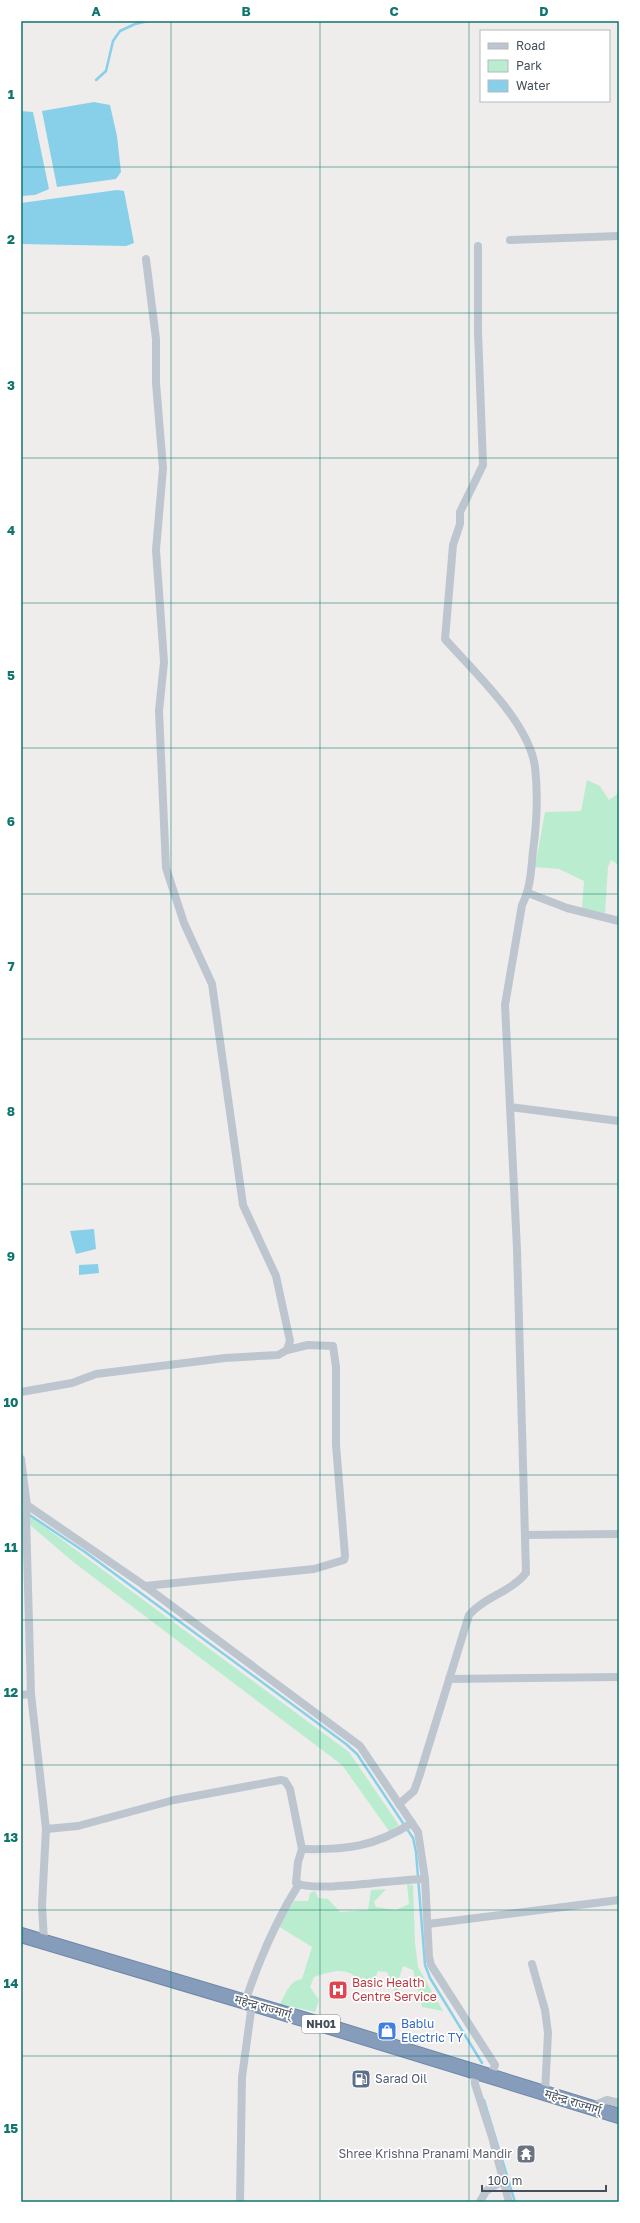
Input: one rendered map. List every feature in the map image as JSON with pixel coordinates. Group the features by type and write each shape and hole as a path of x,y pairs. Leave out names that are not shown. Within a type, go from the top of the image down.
{"highway":[{"name":"महेन्द्र राज्मार्ग्","path":"21,1935 491,2076 619,2116"}],"street":[{"path":"510,240 619,236"},
{"path":"399,1804 414,1790 469,1615 475,1608 520,1581 526,1573 517,1249 505,1005 522,905 528,893 538,809 535,766 518,723 444,639 454,545 460,524 460,512 483,465 478,331 478,246"},
{"path":"146,259 156,338 156,383 163,468 156,550 164,662 159,711 166,868 184,923 212,984 243,1205 276,1276 290,1341 287,1350"},
{"path":"528,893 567,908 619,921"},
{"path":"510,1107 619,1121"},
{"path":"21,1392 72,1384 96,1374 224,1358 278,1355 287,1350 308,1344 332,1346 336,1367 336,1445 345,1556 344,1560 314,1569 145,1586"},
{"path":"21,1459 26,1516 31,1694 46,1829 42,1905 44,1942"},
{"path":"24,1504 145,1586 360,1746 412,1822 420,1840 428,1924 429,1957 431,1965 495,2065 491,2076"},
{"path":"525,1534 619,1534"},
{"path":"449,1680 619,1677"},
{"path":"21,1695 31,1694"},
{"path":"46,1829 78,1826 174,1800 281,1780 285,1781 290,1789 302,1849 295,1875 296,1883 334,1886 424,1879"},
{"path":"302,1849 352,1848 387,1837 412,1822"},
{"path":"240,2202 242,2077 249,2003 262,1952 284,1908 299,1884"},
{"path":"428,1924 619,1900"},
{"path":"532,1964 545,2010 548,2033 545,2094"},
{"path":"475,2072 475,2084 504,2180 509,2202"},
{"path":"590,2107 607,2100 619,2103"},
{"path":"480,2202 486,2191 504,2180"}],"green space":[{"path":"587,780 600,786 609,800 619,793 619,865 611,860 608,867 605,913 582,908 584,881 559,869 535,867 545,812 581,811"},
{"path":"30,1516 349,1752 399,1825 389,1831 342,1765 72,1561 30,1525"},
{"path":"407,1884 413,1885 415,1943 418,1967 443,2011 422,2007 413,1970 403,1966 398,1982 399,1994 395,1992 387,1972 378,1971 373,1984 364,1984 352,1974 335,1971 314,1977 310,1987 319,2000 315,2012 280,2004 291,1985 302,1979 312,1947 278,1926 294,1901 308,1901 310,1893 315,1891 318,1898 328,1899 340,1912 368,1910 371,1890 386,1889 374,1902 376,1907 396,1910 409,1904"}],"water":[{"path":"94,102 110,105 117,136 121,172 116,179 57,187 42,111"},
{"path":"21,111 33,112 49,189 35,195 21,196"},
{"path":"117,190 124,191 134,243 126,246 21,244 21,203"},
{"path":"94,1229 96,1249 76,1254 70,1231"},
{"path":"98,1264 99,1273 79,1275 79,1265"}],"waterway":[{"path":"96,80 106,71 113,41 120,31 135,24 148,21"},
{"path":"28,1514 85,1552 346,1744 357,1754 413,1838 416,1852 425,1965 430,1978 482,2063"},
{"path":"484,2100 515,2202"}],"place":[{"name":"Basic Health Centre Service","path":"338,1990"},
{"name":"Bablu Electric TY","path":"387,2031"},
{"name":"Sarad Oil","path":"361,2079"},
{"name":"Shree Krishna Pranami Mandir","path":"526,2154"}]}
